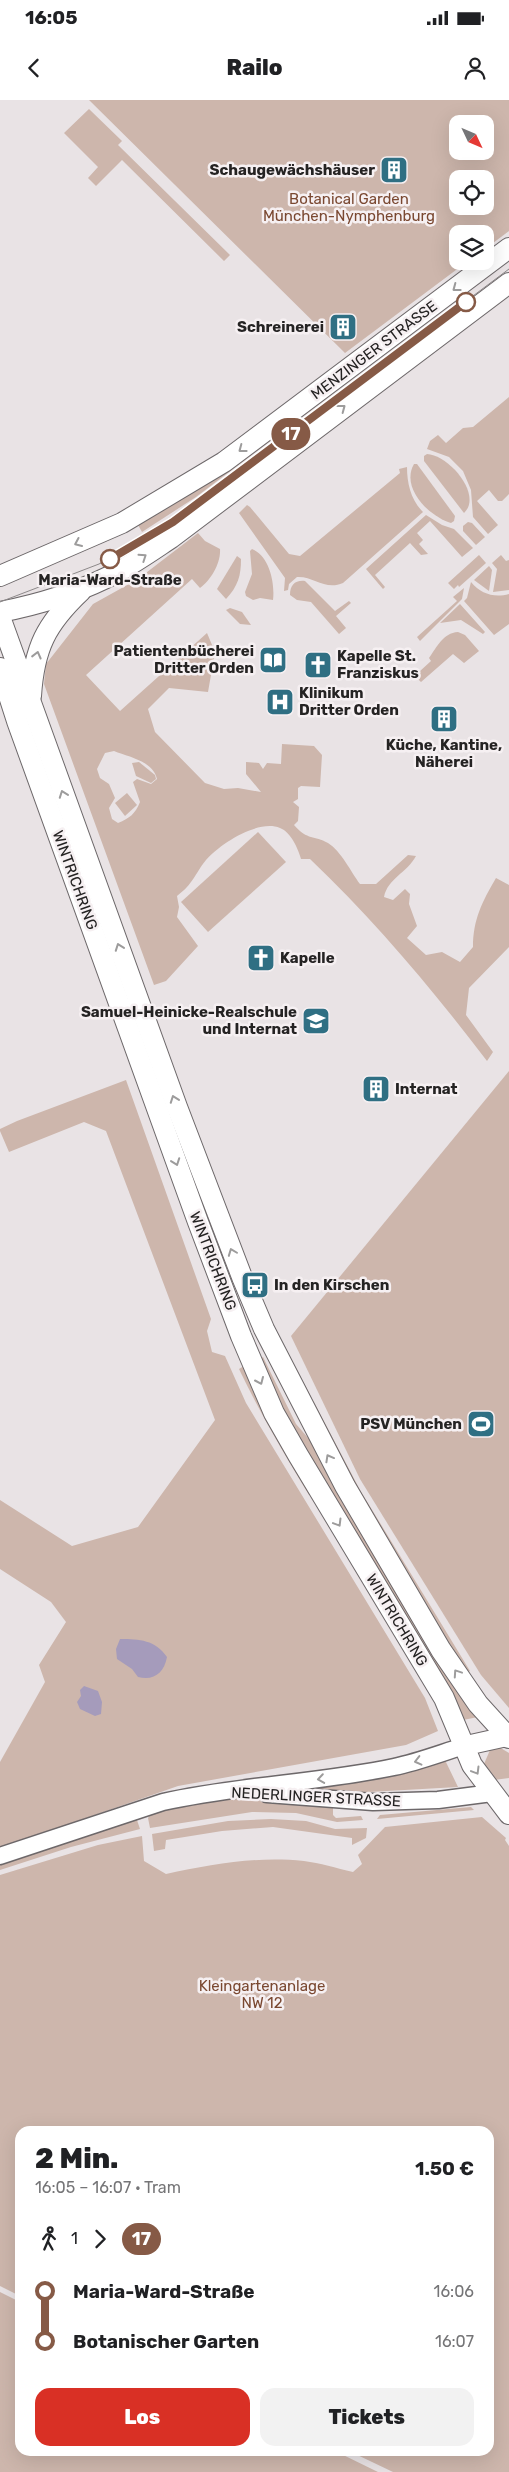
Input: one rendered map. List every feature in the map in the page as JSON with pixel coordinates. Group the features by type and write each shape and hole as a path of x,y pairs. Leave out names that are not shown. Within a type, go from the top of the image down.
{"main road":[{"name":"MENZINGER STRASSE","path":"0,576 122,523 224,462 509,248"},
{"name":"MENZINGER STRASSE","path":"0,612 41,602 84,587 129,566 171,538 509,283"},
{"path":"31,703 32,679 40,643 58,615 84,587"},
{"name":"WINTRICHRING","path":"0,617 177,1107 242,1277 264,1329 344,1486 437,1642 472,1695 508,1736"},
{"name":"WINTRICHRING","path":"0,668 17,721 241,1336 274,1412 444,1698 472,1765 500,1792 509,1814"},
{"path":"464,1746 508,1736"}],"street":[{"name":"NEDERLINGER STRASSE","path":"0,1856 156,1804 212,1793 311,1781 394,1767 464,1746"},
{"name":"NEDERLINGER STRASSE","path":"212,1793 300,1795 373,1802 438,1800 500,1792"}],"green space":[{"name":"Botanical Garden München-Nymphenburg","path":"89,100 509,100 509,231 494,242 494,225 449,225 449,270 456,270 345,353"},
{"path":"89,109 122,141 118,145 230,255 224,261 122,160 96,186 88,178 98,167 64,133"},
{"path":"443,306 445,309 196,497 142,532 137,523"},
{"path":"509,397 509,494 502,501 498,501 489,490 477,501 498,525 488,534 473,517 471,490 463,471 449,457 427,449 430,441 438,435 446,443 463,428 473,427"},
{"path":"427,454 445,461 461,477 469,496 469,505 464,513 424,461 424,456"},
{"path":"414,464 417,464 455,516 454,521 451,523 434,515 419,500 411,482"},
{"path":"407,467 411,491 415,502 423,512 343,583 331,585 297,577 289,584 288,590 284,591 285,578 239,513 247,505 250,507 289,554 300,556 400,473 399,469"},
{"path":"426,515 442,525 454,529 473,548 462,557 430,521 417,533 423,540 419,544 428,554 421,555 410,543 375,575 385,587 383,589 366,569"},
{"path":"468,522 472,523 485,537 476,545 463,531 463,526"},
{"path":"198,533 205,541 220,549 217,565 204,585 200,588 192,579 86,675 120,711 207,633 215,652 208,692 169,688 148,709 155,732 205,783 224,789 238,788 261,792 246,774 246,762 259,763 263,769 267,763 281,764 282,744 314,746 322,755 320,787 301,786 298,788 298,799 293,802 299,807 298,821 294,825 303,833 328,843 333,847 360,884 376,884 408,855 416,856 408,867 389,885 384,897 393,900 405,889 410,894 409,904 417,926 407,938 426,955 442,952 460,962 473,947 473,937 479,911 496,878 509,885 509,947 469,988 466,1015 493,1052 487,1061 446,1008 380,931 310,859 301,859 291,837 280,828 271,826 261,827 230,840 206,860 190,883 177,896 179,907 177,917 198,946 166,981 154,985 44,684 46,664 93,604 138,579","holes":["114,751 146,764 155,773 157,779 151,784 137,779 133,782 140,802 132,815 118,823 112,819 109,808 115,798 109,784 100,778 97,769 105,753"]},
{"path":"252,549 263,558 270,571 273,600 260,598 253,600 246,596 245,592 252,574 250,551"},
{"path":"479,555 486,563 459,587 458,585 454,589 448,583"},
{"path":"501,555 506,561 509,560 509,590 493,592 497,569 492,563"},
{"path":"237,556 241,559 239,576 236,585 226,599 217,589"},
{"path":"489,566 492,570 489,591 474,580"},
{"path":"298,581 305,581 335,611 349,601 351,603 336,616 346,628 339,634 311,602 297,600 290,595 294,584"},
{"path":"471,582 488,594 498,596 509,594 509,624 494,635 464,601 467,598"},
{"path":"464,588 462,599 420,641 417,637 457,601 453,597"},
{"path":"460,604 485,632 483,634 461,620 440,623"},
{"path":"230,608 242,612 251,625 240,624 226,610"},
{"path":"458,632 465,635 479,651 464,663 453,654 421,682 416,677 431,661 429,658 438,645 448,635"},
{"path":"139,762 155,775 156,779 151,783 136,776 132,763"},
{"path":"127,793 137,805 125,816 115,803"},
{"path":"258,832 286,862 208,932 181,902"},
{"path":"509,1071 509,1708 481,1675 360,1479 291,1336"},
{"path":"126,1080 211,1319 207,1331 212,1352 225,1356 246,1403 425,1698 438,1731 406,1745 178,1786 0,1848 0,1762 45,1682 39,1665 66,1622 51,1602 0,1569 0,1500 72,1546 138,1527 215,1420 106,1131 84,1122 9,1152 0,1131 0,1129 17,1121"},
{"path":"285,1347 360,1490 470,1671 467,1673 357,1493 281,1349"},
{"path":"263,1357 296,1424 309,1439 417,1623 478,1717 463,1720 297,1439 259,1360"},
{"path":"244,1366 311,1494 309,1495 255,1401 239,1369"},
{"path":"499,1747 509,1753 509,1778 494,1780 484,1764 490,1750"},
{"path":"444,1758 458,1787 359,1794 323,1791 319,1787"},
{"path":"233,1797 270,1797 333,1806 333,1815 336,1818 361,1816 363,1820 337,1822 296,1813 252,1812 150,1828 148,1818 152,1812"},
{"path":"471,1807 474,1810 377,1819 380,1815"},
{"path":"136,1817 140,1829 71,1847 0,1870 0,1863"},
{"name":"Kleingartenanlage NW 12","path":"482,1817 506,1838 505,1840 509,1846 509,2472 393,2472 359,2456 494,2456 494,2126 15,2126 15,2294 0,2286 0,1875 98,1845 142,1836 144,1861 166,1874 217,1864 252,1860 310,1862 353,1872 362,1864 358,1855 385,1827"},
{"path":"271,1819 306,1821 335,1829 367,1828 366,1838 352,1845 352,1838 273,1827 222,1831 166,1840 165,1849 154,1851 152,1834 228,1821"},
{"path":"0,2292 15,2300 15,2456 345,2456 378,2472 0,2472"}],"shaded area":[{"path":"120,1639 140,1640 157,1647 167,1657 161,1671 153,1677 138,1677 132,1669 117,1659 116,1649"},
{"path":"84,1686 98,1691 102,1702 101,1714 95,1716 80,1709 77,1702 81,1696 80,1690"}],"tram line":[{"path":"0,602 99,564 154,535 509,269"},
{"name":"17","path":"110,559 154,535 173,522 466,302"}],"place":[{"name":"Schaugewächshäuser","path":"394,170"},
{"name":"Schreinerei","path":"343,327"},
{"name":"Maria-Ward-Straße","path":"110,559"},
{"name":"Patientenbücherei Dritter Orden","path":"273,660"},
{"name":"Kapelle St. Franziskus","path":"318,665"},
{"name":"Klinikum Dritter Orden","path":"280,702"},
{"name":"Küche, Kantine, Näherei","path":"444,719"},
{"name":"Kapelle","path":"261,958"},
{"name":"Samuel-Heinicke-Realschule und Internat","path":"316,1021"},
{"name":"Internat","path":"376,1089"},
{"name":"In den Kirschen","path":"255,1285"},
{"name":"PSV München","path":"481,1424"}]}
